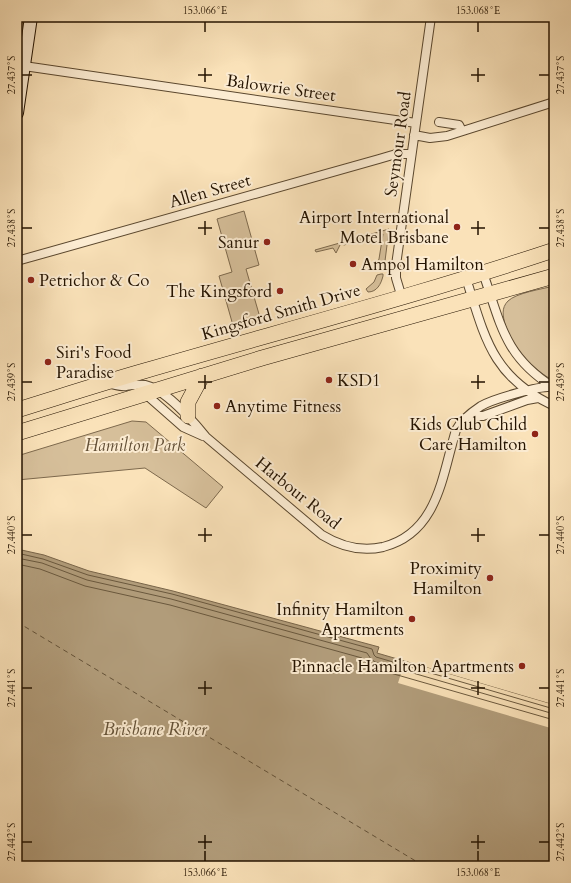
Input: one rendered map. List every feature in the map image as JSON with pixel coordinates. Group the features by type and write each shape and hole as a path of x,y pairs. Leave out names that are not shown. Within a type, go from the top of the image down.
{"highway":[{"name":"Kingsford Smith Drive","path":"17,410 105,382 402,298 554,250"},
{"path":"17,433 202,376 554,276"},
{"path":"188,416 188,402 202,376"}],"street":[{"path":"17,113 31,17"},
{"name":"Seymour Road","path":"402,298 396,278 396,265 431,17"},
{"name":"Balowrie Street","path":"24,66 416,123"},
{"path":"414,135 435,138 447,136 554,102"},
{"path":"438,122 459,125 462,131"},
{"name":"Allen Street","path":"17,261 379,158 396,154 411,154"},
{"path":"483,273 507,341 519,359 540,378 554,387"},
{"path":"466,278 486,339 494,355 506,370 527,391 554,406"},
{"name":"Harbour Road","path":"105,382 125,386 135,384 144,385 156,390 188,416 206,437 322,535 334,542 354,548 366,549 394,544 406,538 431,510 437,496 459,423 481,406 527,391 545,387 554,387"},
{"name":"Harbour Road","path":"142,394 150,398 183,427 206,437"},
{"path":"469,416 483,416 527,400 538,398"}],"green space":[{"path":"244,211 259,265 246,269 261,321 234,329 219,276 232,272 217,219"},
{"path":"389,229 385,261 377,263 383,234 344,245 341,243 336,253 333,248 316,252 315,250"},
{"path":"383,274 383,276 378,287 374,291 368,292 366,289 374,282 377,275"},
{"path":"554,286 554,381 531,364 518,349 508,333 503,312 504,306 512,298"},
{"name":"Hamilton Park","path":"132,421 146,422 223,487 206,508 145,468 17,480 17,456"}],"water":[{"name":"Brisbane River","path":"17,549 44,555 89,571 173,591 379,647 377,653 554,705 554,866 17,866"}],"pier":[{"path":"405,661 554,705 554,729 398,683"}],"ferry route":[{"path":"17,622 424,866"}],"place":[{"name":"Airport International Motel Brisbane","path":"457,227"},
{"name":"Sanur","path":"267,242"},
{"name":"Ampol Hamilton","path":"353,264"},
{"name":"Petrichor & Co","path":"31,280"},
{"name":"The Kingsford","path":"280,291"},
{"name":"Siri's Food Paradise","path":"48,362"},
{"name":"KSD1","path":"329,380"},
{"name":"Anytime Fitness","path":"217,406"},
{"name":"Kids Club Child Care Hamilton","path":"535,434"},
{"name":"Proximity Hamilton","path":"490,578"},
{"name":"Infinity Hamilton Apartments","path":"412,619"},
{"name":"Pinnacle Hamilton Apartments","path":"522,666"}]}
